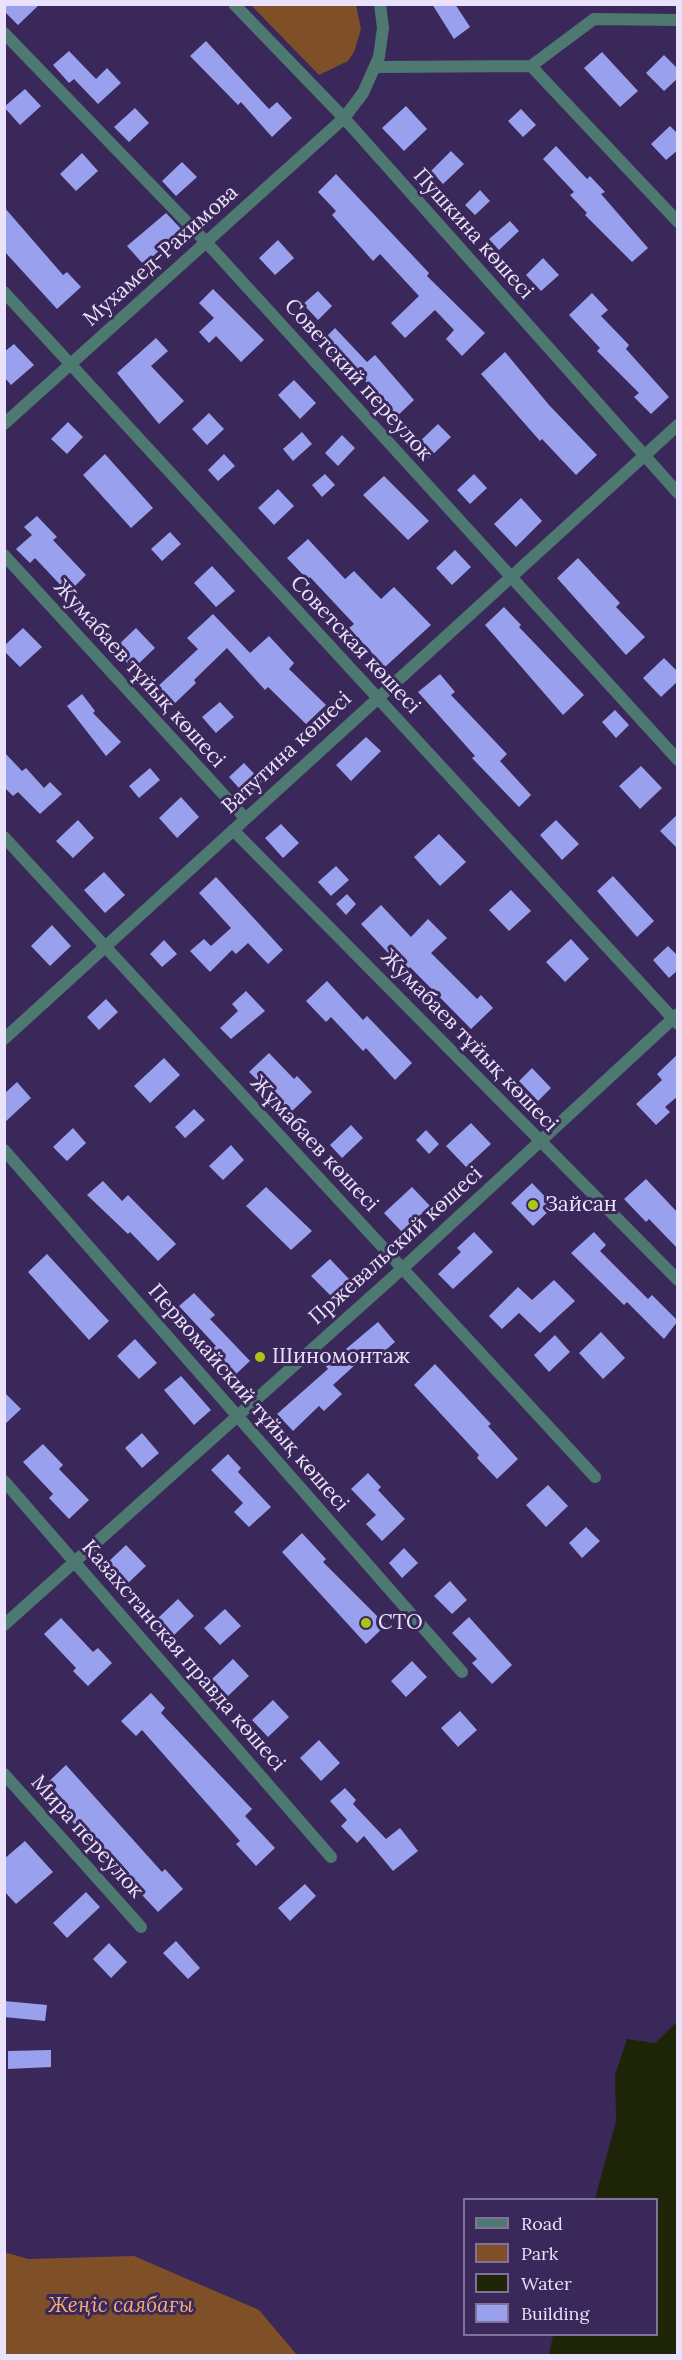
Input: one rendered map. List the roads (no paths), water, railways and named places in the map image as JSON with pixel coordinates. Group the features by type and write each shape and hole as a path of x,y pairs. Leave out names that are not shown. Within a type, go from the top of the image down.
{"street":[{"name":"Пушкина көшесі","path":"234,4 344,118 678,493"},
{"path":"244,4 248,19"},
{"name":"Мухамед-Рахимова","path":"4,424 344,118 363,93 375,67 383,38 380,4"},
{"path":"375,67 531,66 594,19 678,20"},
{"name":"Советский переулок","path":"4,33 206,242 678,760"},
{"path":"531,66 678,222"},
{"name":"Советская көшесі","path":"4,292 676,1019"},
{"name":"Ватутина көшесі","path":"4,1039 678,425"},
{"name":"Жумабаев тұйық көшесі","path":"4,555 245,819"},
{"name":"Жумабаев тұйық көшесі","path":"233,830 678,1280"},
{"name":"Жұмабаев көшесі","path":"4,837 595,1477"},
{"name":"Пржевальский көшесі","path":"4,1625 676,1019"},
{"name":"Первомайский тұйық көшесі","path":"4,1150 462,1672"},
{"name":"Казахстанская правда көшесі","path":"4,1481 331,1857"},
{"name":"Мира переулок","path":"4,1774 141,1926"}],"water":[{"path":"677,2022 677,2355 549,2355 553,2336 658,2336 658,2198 595,2198 616,2121 615,2075 627,2039 655,2043"}],"place":[{"name":"Зайсан","path":"533,1205"},
{"name":"Шиномонтаж","path":"260,1357"},
{"name":"СТО","path":"366,1623"}],"park label":[{"name":"Жеңіс саябағы","path":"121,2306"}]}
